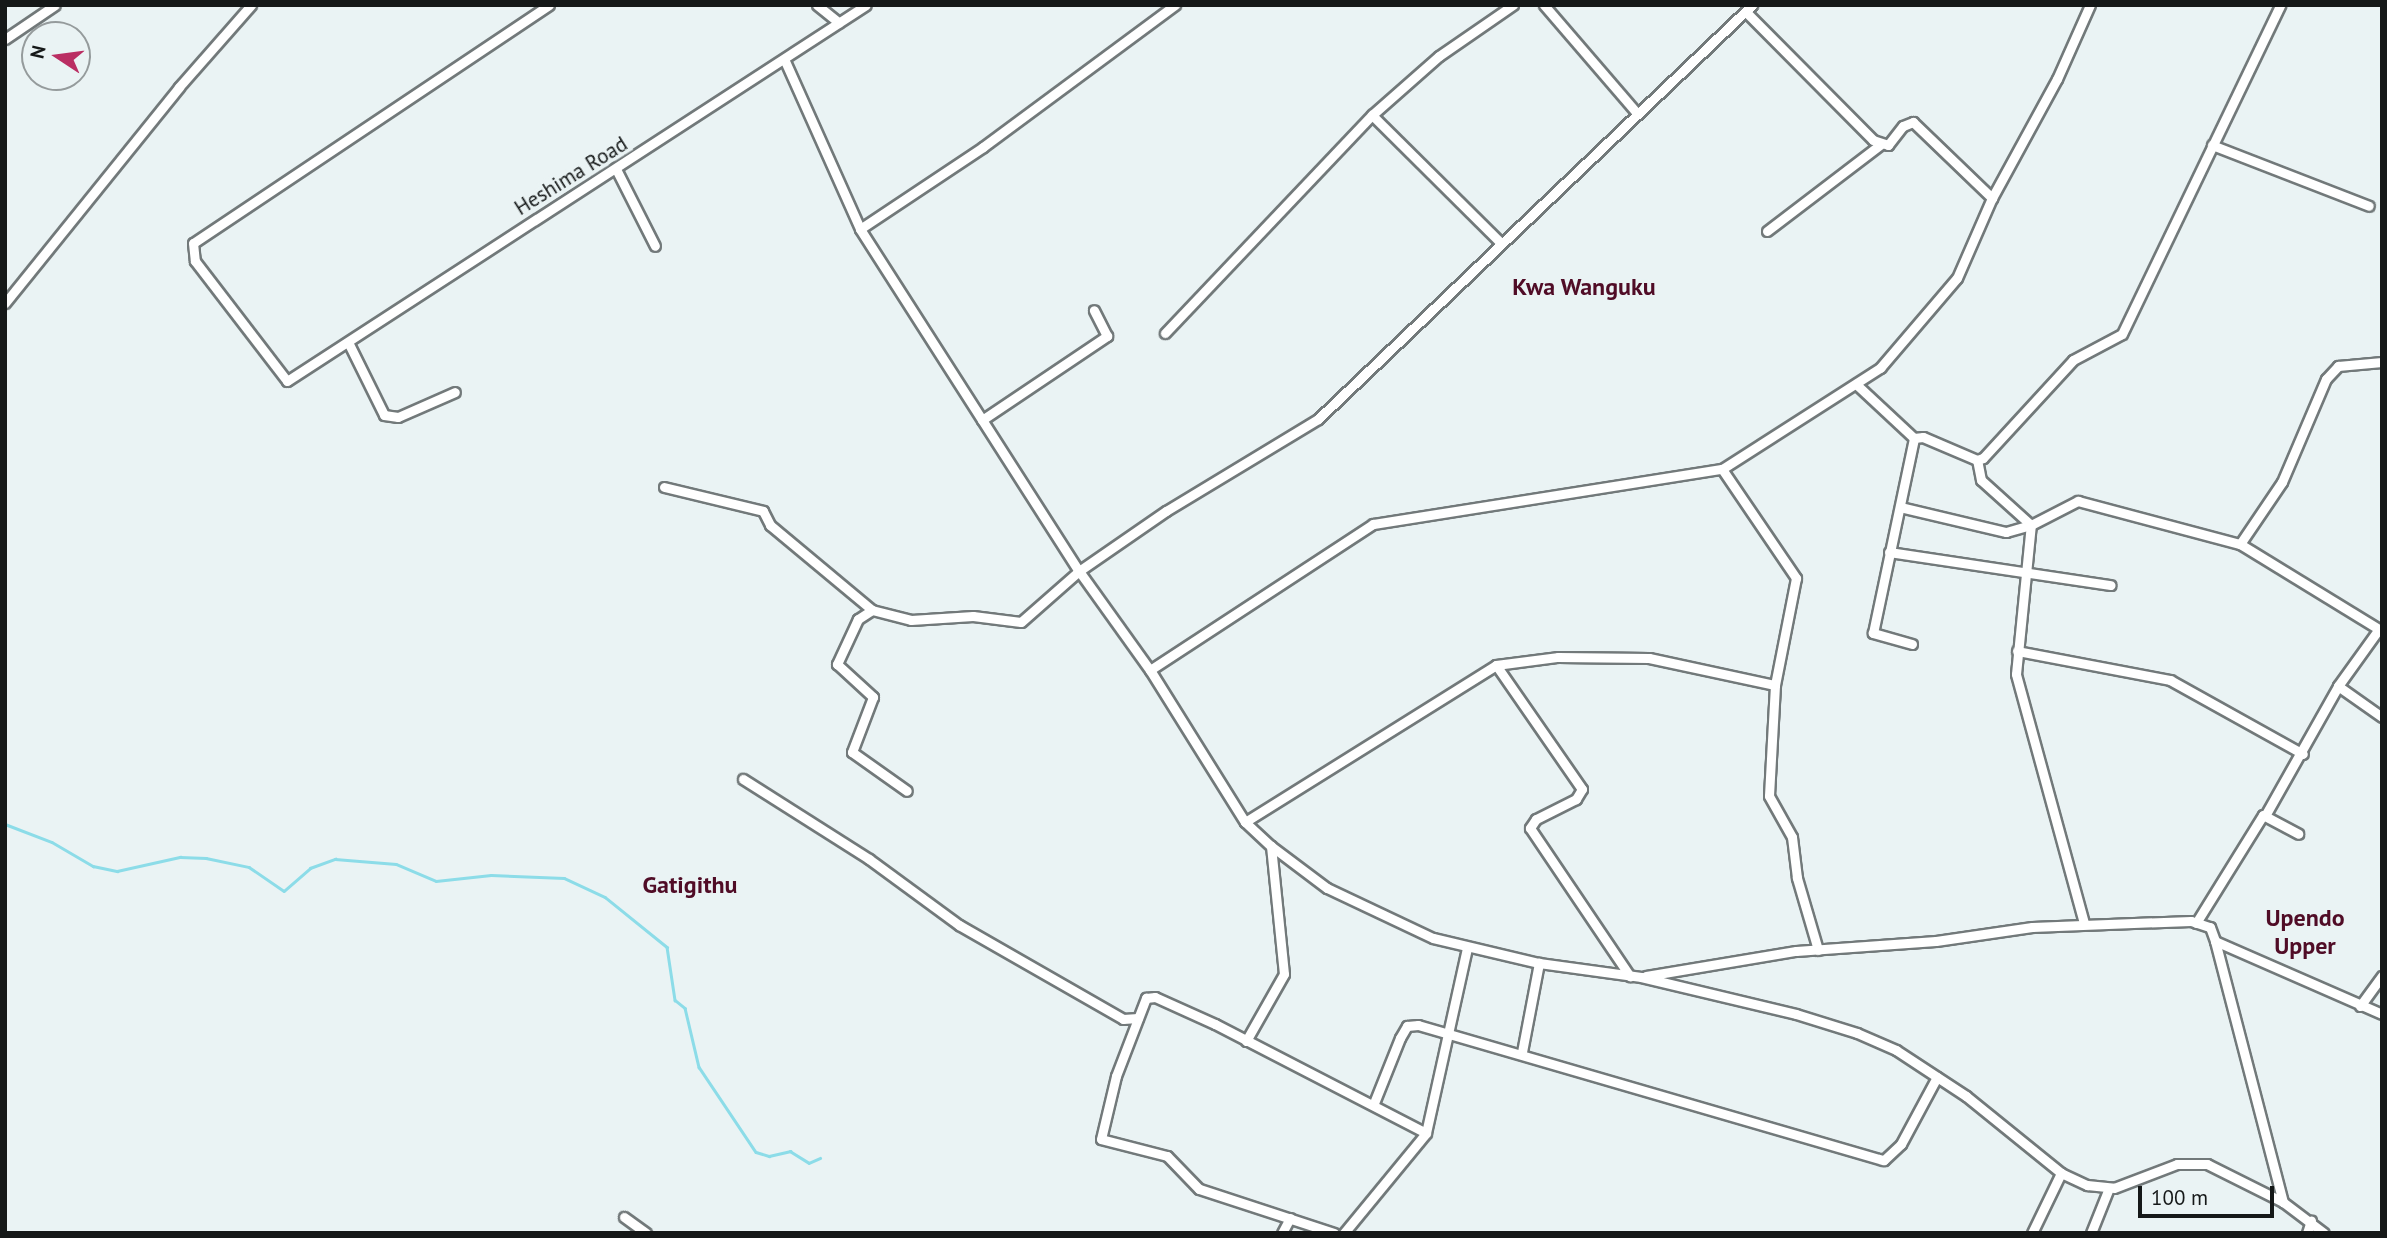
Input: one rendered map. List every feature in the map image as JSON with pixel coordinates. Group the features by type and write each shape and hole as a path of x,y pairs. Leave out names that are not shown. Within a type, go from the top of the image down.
{"street":[{"path":"5,39 55,5"},
{"path":"5,303 179,87 251,5"},
{"name":"Heshima Road","path":"550,5 192,243 195,261 287,381 785,61 866,5"},
{"path":"817,5 838,23"},
{"path":"860,229 983,147 1175,5"},
{"path":"1165,333 1372,115 1439,56 1513,5"},
{"path":"1544,5 1637,113"},
{"path":"1150,670 1353,534 1380,521 1722,469 1856,384 1908,339 1957,278 1992,198 2057,79 2090,5"},
{"path":"1977,460 1992,451 2073,360 2122,334 2280,5"},
{"path":"664,487 763,511 770,524 872,610 911,620 973,616 1021,622 1079,571 1318,419 1500,242 1749,8 1880,145"},
{"path":"785,61 860,229 1079,571 1150,670 1245,822 1271,846 1327,888 1433,937 1467,948 1539,963 1641,977 1796,1014 1857,1033 1896,1050 1937,1077 2060,1173 2087,1185 2109,1188 2192,1161 2207,1164 2283,1202 2311,1221 2323,1233"},
{"path":"1372,115 1500,242"},
{"path":"1766,231 1880,145 1888,145 1903,126 1913,122 1992,198"},
{"path":"2212,145 2369,206"},
{"path":"616,169 655,246"},
{"path":"982,419 1107,336 1094,310"},
{"path":"348,342 384,415 398,417 455,392"},
{"path":"2240,544 2281,482 2326,379 2338,366 2382,362"},
{"path":"1856,384 1914,438 1923,437 1977,460"},
{"path":"1912,644 1873,633 1914,438"},
{"path":"1977,460 1981,480 2031,525"},
{"path":"1722,469 1795,576 1775,685 1769,796 1791,837 1797,878 1818,950"},
{"path":"1900,506 2006,532 2031,525 2078,501 2240,544 2381,630 2338,686 2303,754 2196,923"},
{"path":"2031,525 2029,575 2017,651 2020,698 2084,923"},
{"path":"1889,552 2029,575 2111,585"},
{"path":"872,610 858,620 837,664 873,697 852,752 906,791"},
{"path":"2017,651 2170,680 2303,754"},
{"path":"1245,822 1496,665 1558,657 1649,658 1775,685"},
{"path":"1496,665 1581,789 1576,799 1536,819 1530,828 1630,976"},
{"path":"2338,686 2382,717"},
{"path":"743,779 869,859 958,925 1123,1019 1138,1018"},
{"path":"2266,814 2298,834"},
{"path":"1246,1041 1284,974 1271,846"},
{"path":"1641,977 1818,950 2084,923 2196,923 2210,927 2283,1202"},
{"path":"2215,941 2382,1014"},
{"path":"1344,1233 1426,1133 1451,1032 1467,948"},
{"path":"1522,1052 1539,963"},
{"path":"2360,1006 2382,975"},
{"path":"1334,1233 1199,1189 1167,1156 1101,1139 1116,1076 1143,1001 1155,997 1374,1103 1426,1133"},
{"path":"1374,1103 1406,1026 1451,1032 1873,1160 1884,1160 1896,1152 1937,1077"},
{"path":"2032,1233 2060,1173"},
{"path":"2091,1233 2109,1188"},
{"path":"624,1217 646,1233"},
{"path":"1282,1233 1290,1218"},
{"path":"2306,1233 2311,1221"}],"waterway":[{"path":"5,824 52,842 93,866 117,871 180,857 206,858 249,867 284,891 310,868 335,859 396,864 436,881 491,875 564,878 605,897 667,947 675,1000 685,1008 699,1067 756,1152 769,1156 790,1151 809,1163 820,1158"}],"district":[{"name":"Kwa Wanguku","path":"1584,287"},
{"name":"Gatigithu","path":"690,885"},
{"name":"Upendo Upper","path":"2305,932"}]}
